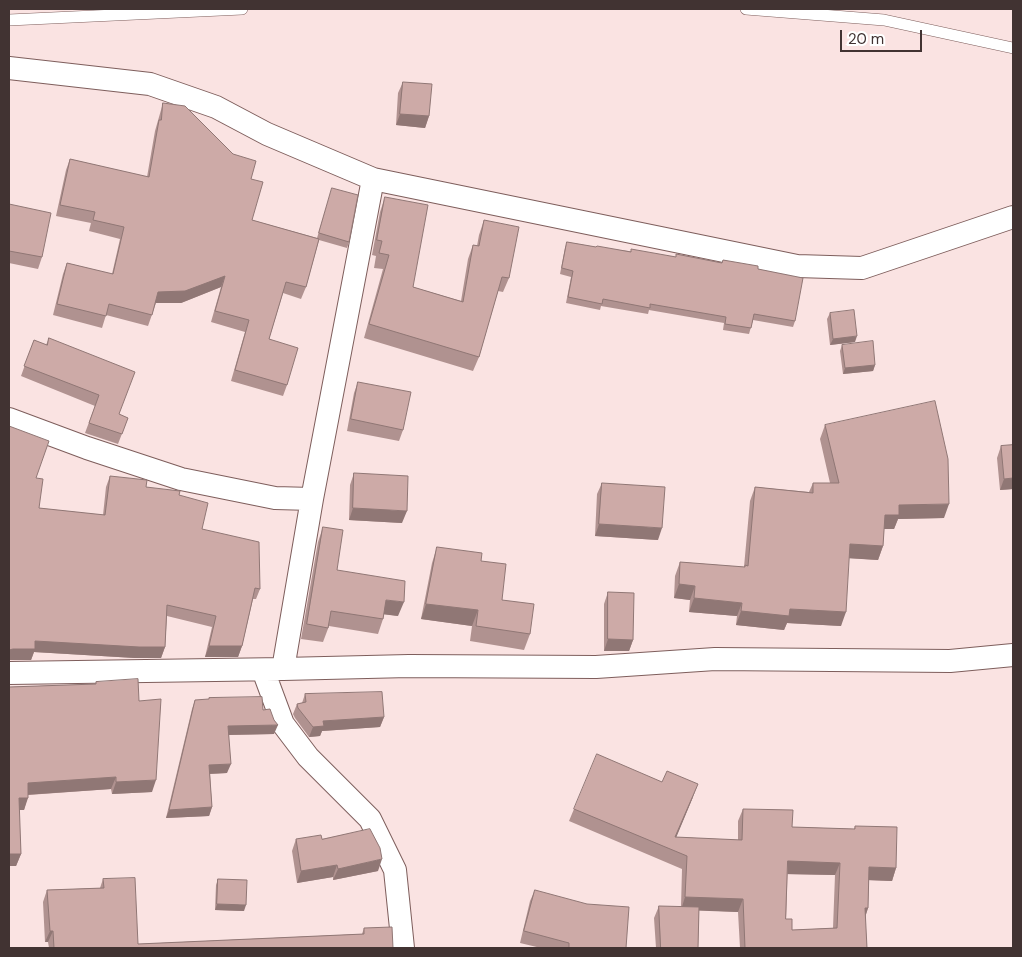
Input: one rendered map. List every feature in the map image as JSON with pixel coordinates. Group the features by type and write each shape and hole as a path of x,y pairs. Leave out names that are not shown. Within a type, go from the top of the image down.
{"street":[{"path":"9,68 150,84 216,107 267,134 373,179 797,266 862,268 1013,217"},
{"path":"373,179 312,499 273,670 283,724 308,757 370,819 395,870 403,948"},
{"path":"9,419 87,448 181,479 275,498 312,499"},
{"path":"9,673 273,670 409,666 596,667 715,659 950,661 1013,655"}],"lane":[{"path":"9,20 242,9"},
{"path":"746,9 884,20 1013,48"}],"building":[{"path":"403,82 432,84 429,116 400,114"},
{"path":"163,103 185,106 233,154 256,161 251,179 263,182 252,220 319,239 306,287 286,282 269,339 298,348 287,385 235,370 249,320 215,311 225,276 185,291 158,292 152,315 109,304 106,316 57,304 67,263 113,274 124,227 93,220 95,212 60,205 70,159 149,177"},
{"path":"332,188 358,195 349,242 319,233"},
{"path":"385,197 428,205 413,287 463,302 473,245 479,246 484,220 519,227 509,278 502,277 479,357 369,324 389,255 379,253 382,241 377,240"},
{"path":"9,204 51,213 42,257 9,251"},
{"path":"567,242 631,252 631,249 676,257 676,254 722,263 723,260 758,266 758,269 803,278 795,321 754,314 751,328 725,324 726,317 650,304 650,308 603,299 602,304 568,297 573,271 562,268"},
{"path":"854,310 857,336 833,339 830,313"},
{"path":"49,338 135,372 119,414 128,418 122,434 89,423 99,395 24,366 34,340 47,345"},
{"path":"873,341 875,365 845,368 842,345"},
{"path":"358,382 411,392 403,430 351,419"},
{"path":"935,401 948,459 949,504 899,505 899,515 885,515 883,546 850,544 846,612 790,609 789,616 741,611 742,603 694,598 695,586 679,584 680,562 748,566 755,487 813,493 813,483 839,483 825,425"},
{"path":"9,426 49,441 36,478 43,479 39,508 105,515 110,476 147,480 146,487 180,491 179,495 208,503 202,529 259,542 260,589 255,588 242,646 209,646 216,616 167,605 165,647 35,641 35,649 9,650"},
{"path":"1013,445 1013,478 1004,479 1001,446"},
{"path":"354,473 408,476 407,511 353,508"},
{"path":"602,483 665,487 662,528 599,524"},
{"path":"323,527 343,530 337,570 405,581 404,602 386,600 383,619 331,611 328,628 307,624"},
{"path":"437,547 482,553 481,561 506,564 502,600 534,604 530,634 476,626 478,610 426,604"},
{"path":"608,592 634,593 633,640 608,639"},
{"path":"138,679 139,701 161,699 156,780 116,782 116,777 28,783 28,798 19,798 21,854 9,854 9,687 96,684 96,682"},
{"path":"382,692 384,717 323,721 324,726 313,727 297,704 306,702 305,694"},
{"path":"262,697 263,710 270,709 278,725 228,726 231,764 209,765 212,807 169,810 195,700"},
{"path":"597,754 662,782 667,771 698,784 675,837 742,840 743,809 793,810 792,827 855,829 855,826 897,827 896,868 869,867 868,908 865,908 867,948 745,948 743,899 685,897 687,856 574,809","holes":["788,861 840,863 837,928 792,930 792,919 786,919"]},
{"path":"370,829 380,848 382,859 338,869 337,865 301,871 296,839 321,835 322,839"},
{"path":"135,878 138,944 364,934 364,928 392,927 393,948 54,948 53,931 50,931 47,890 104,888 103,879"},
{"path":"218,879 247,880 246,905 217,904"},
{"path":"535,890 587,904 629,907 626,948 569,948 569,943 524,931"},
{"path":"659,906 699,907 698,948 661,948"}]}
